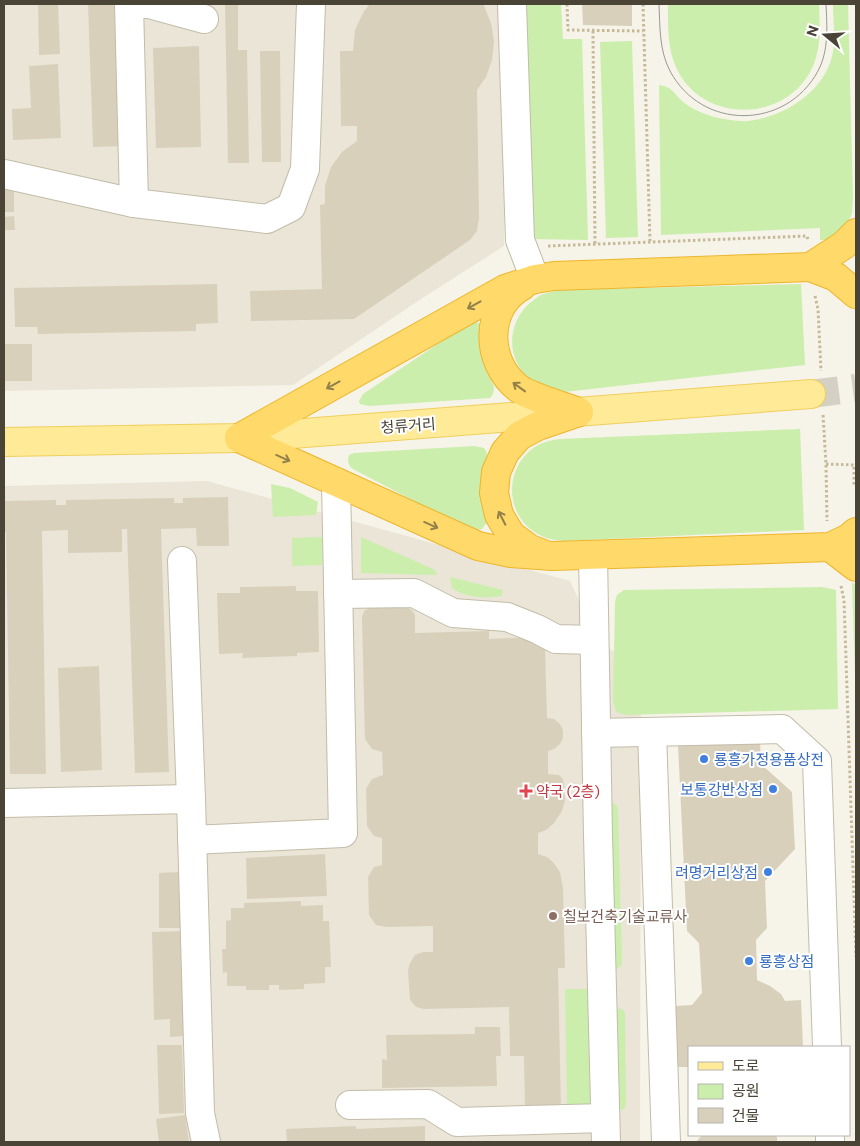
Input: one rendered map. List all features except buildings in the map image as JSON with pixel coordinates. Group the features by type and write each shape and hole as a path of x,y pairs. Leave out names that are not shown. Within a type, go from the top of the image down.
{"highway":[{"path":"810,266 844,245 856,233"},
{"path":"239,438 482,301 505,289 535,279 554,276 810,266 836,277 856,294"},
{"path":"535,279 518,288 504,302 495,319 492,339 496,358 505,375 519,389 579,412"},
{"path":"552,556 530,549 512,535 499,516 494,493 496,472 505,452 519,436 538,426 579,412"},
{"path":"239,438 478,546 511,553 552,556 830,547 850,538 856,532"},
{"path":"830,547 856,567"}],"main road":[{"name":"청류거리","path":"4,442 239,438 818,392"}],"street":[{"path":"134,203 130,4 150,4 204,19"},
{"path":"4,174 134,203 267,219 291,207 305,169 311,4"},
{"path":"512,4 520,240 535,279"},
{"path":"192,840 343,833 336,482"},
{"path":"350,1105 428,1104 457,1122 606,1130 593,555"},
{"path":"182,561 200,1112 206,1142"},
{"path":"338,594 414,593 453,613 507,617 556,639 594,640"},
{"path":"596,733 782,729 816,761 827,1046"},
{"path":"652,732 666,1142"},
{"path":"4,803 191,799"}],"path":[{"path":"567,4 568,30 644,31"},
{"path":"643,4 650,241"},
{"path":"592,31 595,244"},
{"path":"524,250 544,246 808,236 810,266 818,309 818,392 826,464 827,529 844,600 856,957"},
{"path":"826,464 854,465 854,487"}],"shaded area":[{"path":"4,4 506,4 504,246 293,385 4,391"},
{"path":"207,481 570,581 598,641 641,670 640,1142 4,1142 4,486"}],"green space":[{"path":"525,4 561,4 563,39 582,39 588,240 530,239"},
{"path":"668,4 819,4 819,42 812,69 793,92 777,103 739,110 719,106 702,98 687,85 676,67 670,44"},
{"path":"833,4 848,4 853,196 852,213 847,225 829,240 820,240 820,228 661,235 659,85 672,90 692,108 722,119 748,121 762,119 788,108 811,92 827,70 834,44"},
{"path":"632,41 638,237 606,238 600,42"},
{"path":"801,284 805,365 564,392 546,388 529,379 519,367 514,355 512,337 517,320 528,305 538,297 550,292 560,290"},
{"path":"476,322 482,327 482,354 494,388 490,398 369,406 360,404 359,401 363,394 469,323"},
{"path":"800,429 804,530 564,541 544,537 527,526 519,516 514,504 512,492 513,479 517,467 535,447 550,441 560,439"},
{"path":"474,446 484,448 487,453 481,479 481,491 487,522 482,529 477,530 445,517 353,469 348,461 349,455 354,453"},
{"path":"271,484 290,488 318,502 316,515 273,517"},
{"path":"322,537 322,565 292,566 292,538"},
{"path":"361,537 435,570 437,575 361,573"},
{"path":"450,577 503,590 502,596 470,596 458,592 452,588"},
{"path":"852,582 856,586 856,707"},
{"path":"822,587 836,590 838,709 626,715 616,712 613,701 615,602 617,595 624,590"},
{"path":"613,803 618,808 622,963 617,969 613,967 609,805"},
{"path":"565,989 592,989 596,1094 590,1109 567,1109"},
{"path":"619,1008 625,1013 626,1104 622,1110 618,1108 616,1010"}],"tunnel":[{"path":"811,394 856,388"}],"tram line":[{"path":"659,4 661,38 666,63 684,91 702,105 722,113 744,116 766,113 786,104 804,90 818,71 824,55 827,21 826,4"}],"place":[{"name":"룡흥가정용품상전","path":"704,759"},
{"name":"보통강반상점","path":"773,789"},
{"name":"약국 (2층)","path":"526,791"},
{"name":"려명거리상점","path":"768,872"},
{"name":"칠보건축기술교류사","path":"553,916"},
{"name":"룡흥상점","path":"749,961"}]}
